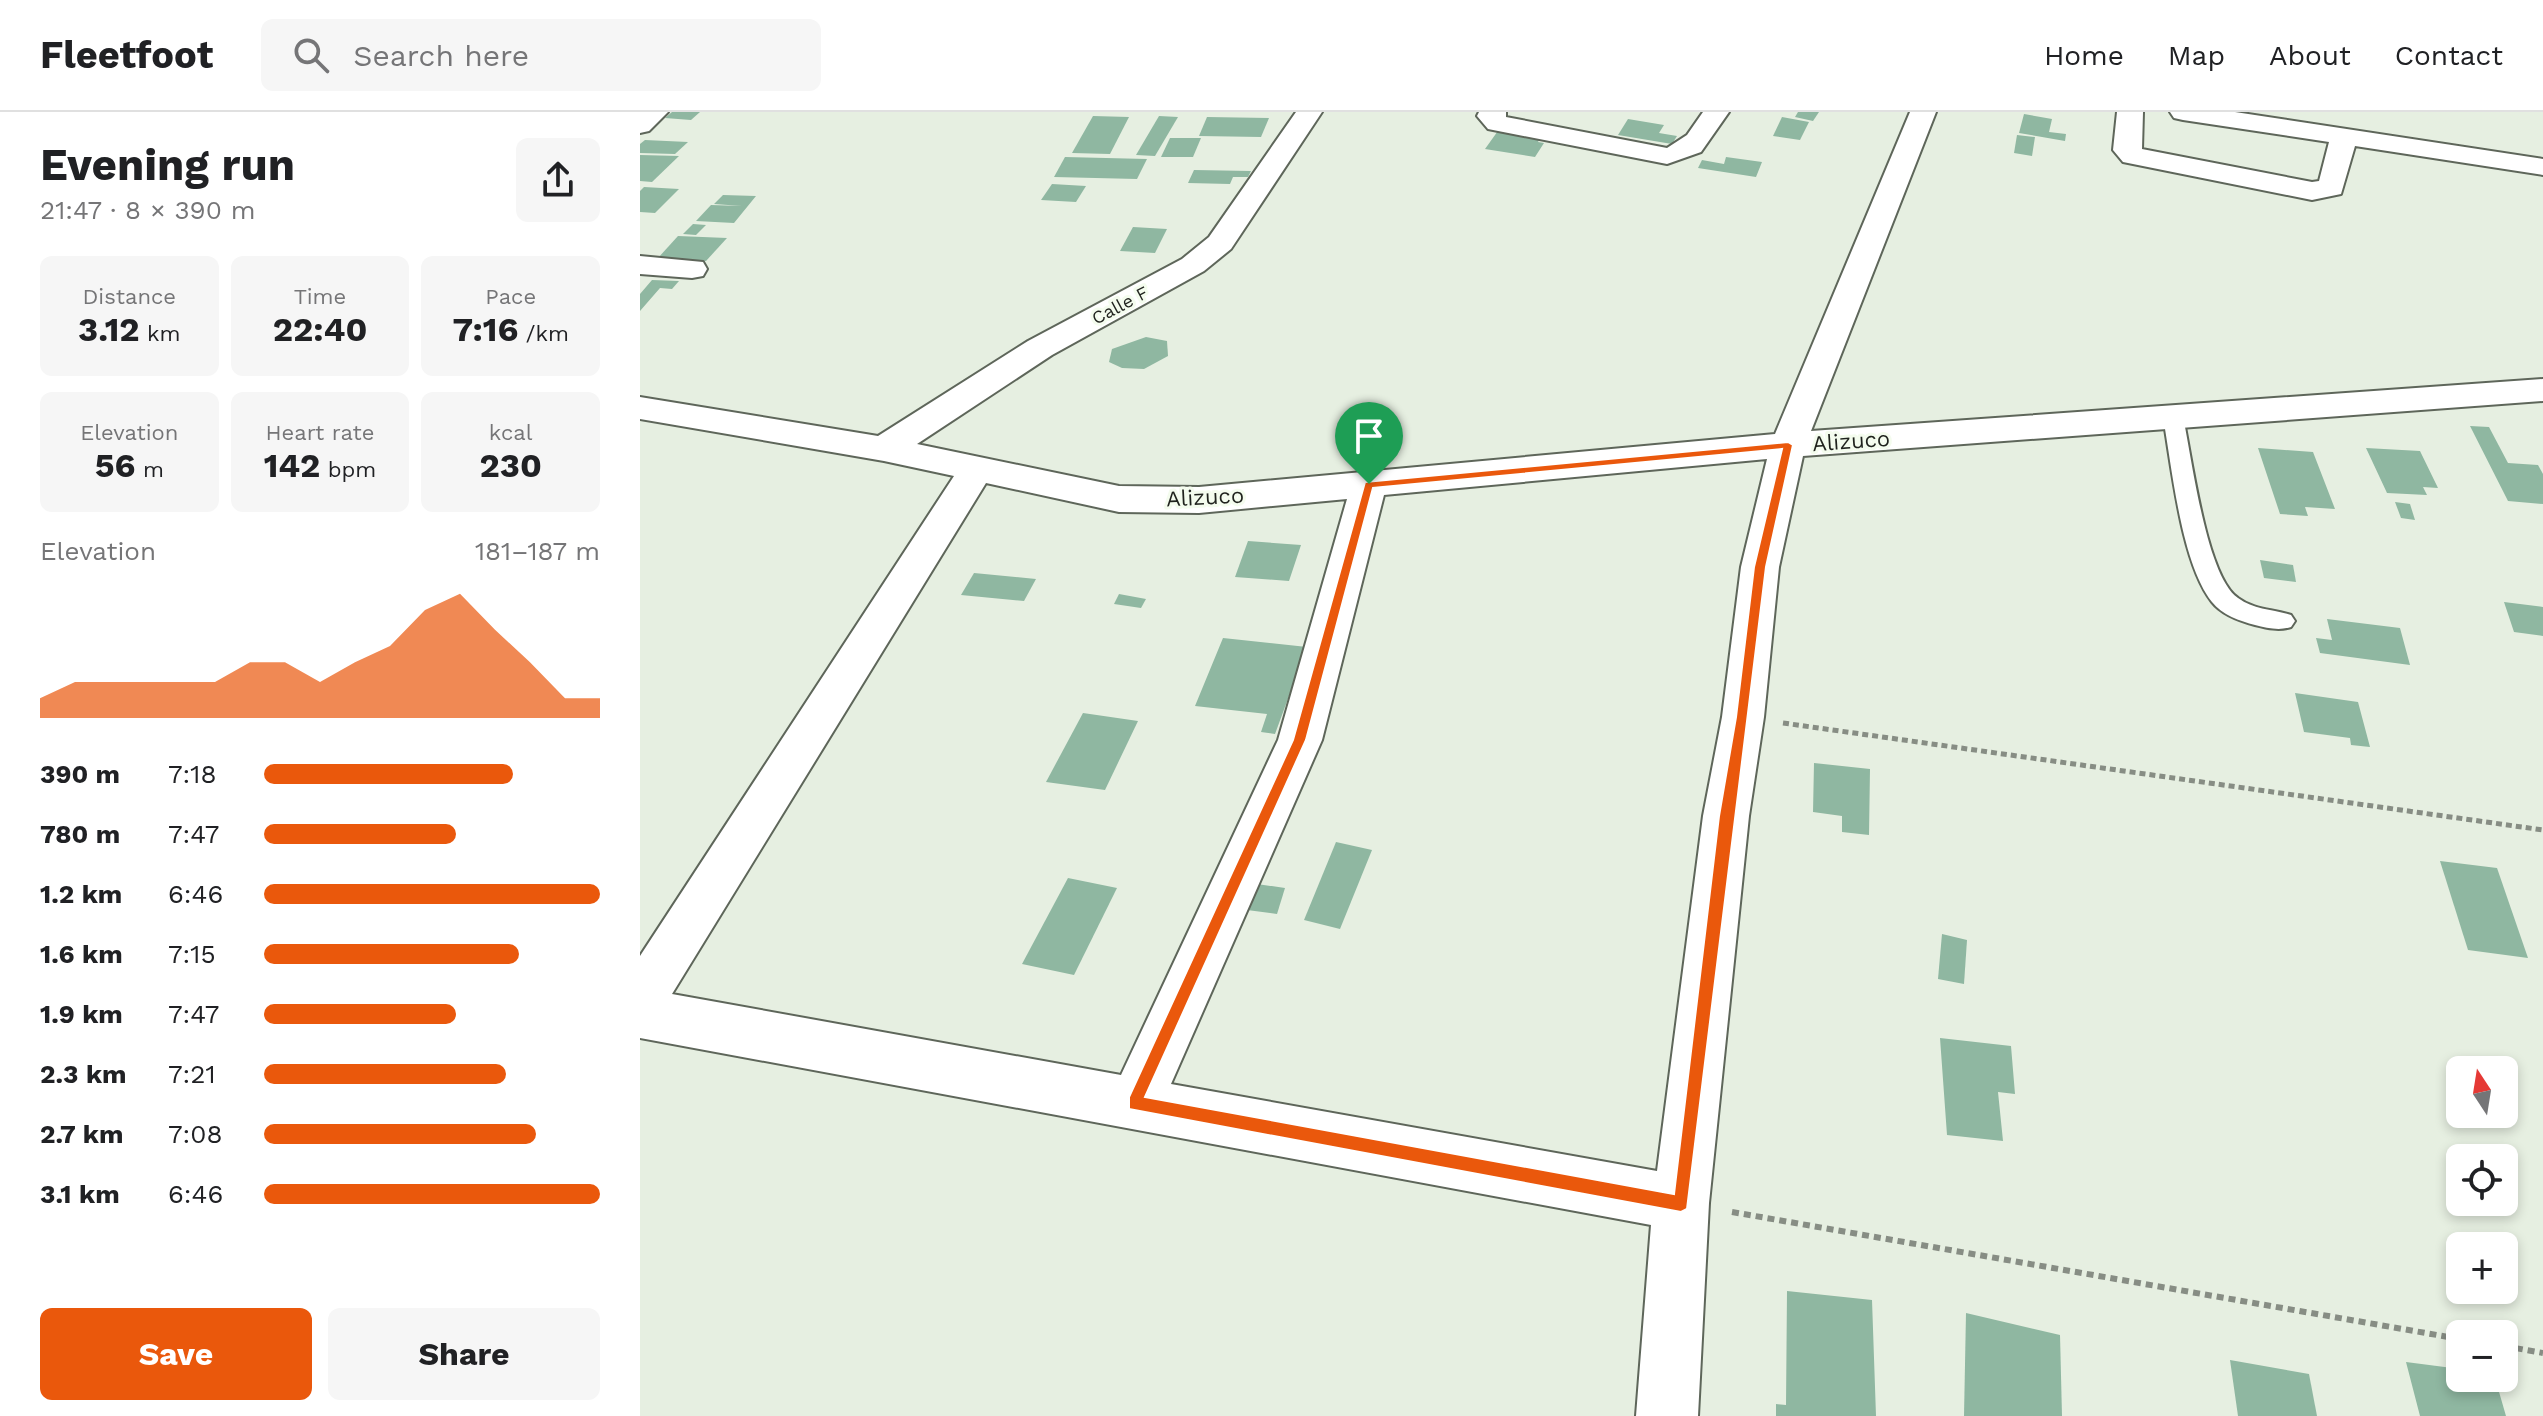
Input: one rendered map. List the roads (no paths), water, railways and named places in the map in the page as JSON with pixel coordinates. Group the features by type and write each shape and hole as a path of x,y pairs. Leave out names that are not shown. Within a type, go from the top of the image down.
{"street":[{"path":"640,125 655,112"},
{"path":"1280,112 1309,112"},
{"name":"Calle F","path":"884,449 1040,348 1193,265 1220,243 1309,112"},
{"path":"1493,112 1490,116 1497,123 1667,156 1684,154 1696,145 1716,112"},
{"path":"1667,1416 1681,1203 1726,816 1743,717 1760,567 1788,445 1923,112"},
{"path":"2130,112 2127,150 2133,156 2312,191 2331,188 2344,138"},
{"path":"2183,112 2543,167"},
{"path":"640,265 692,269"},
{"name":"Alizuco","path":"640,408 884,449 1119,499 1199,500 1788,445 2542,392"},
{"path":"640,1000 977,469"},
{"path":"1135,1103 1300,740 1369,484"},
{"path":"640,1013 1681,1203"}],"lane":[{"path":"2173,417 2206,565 2219,595 2243,614 2283,621"}]}
